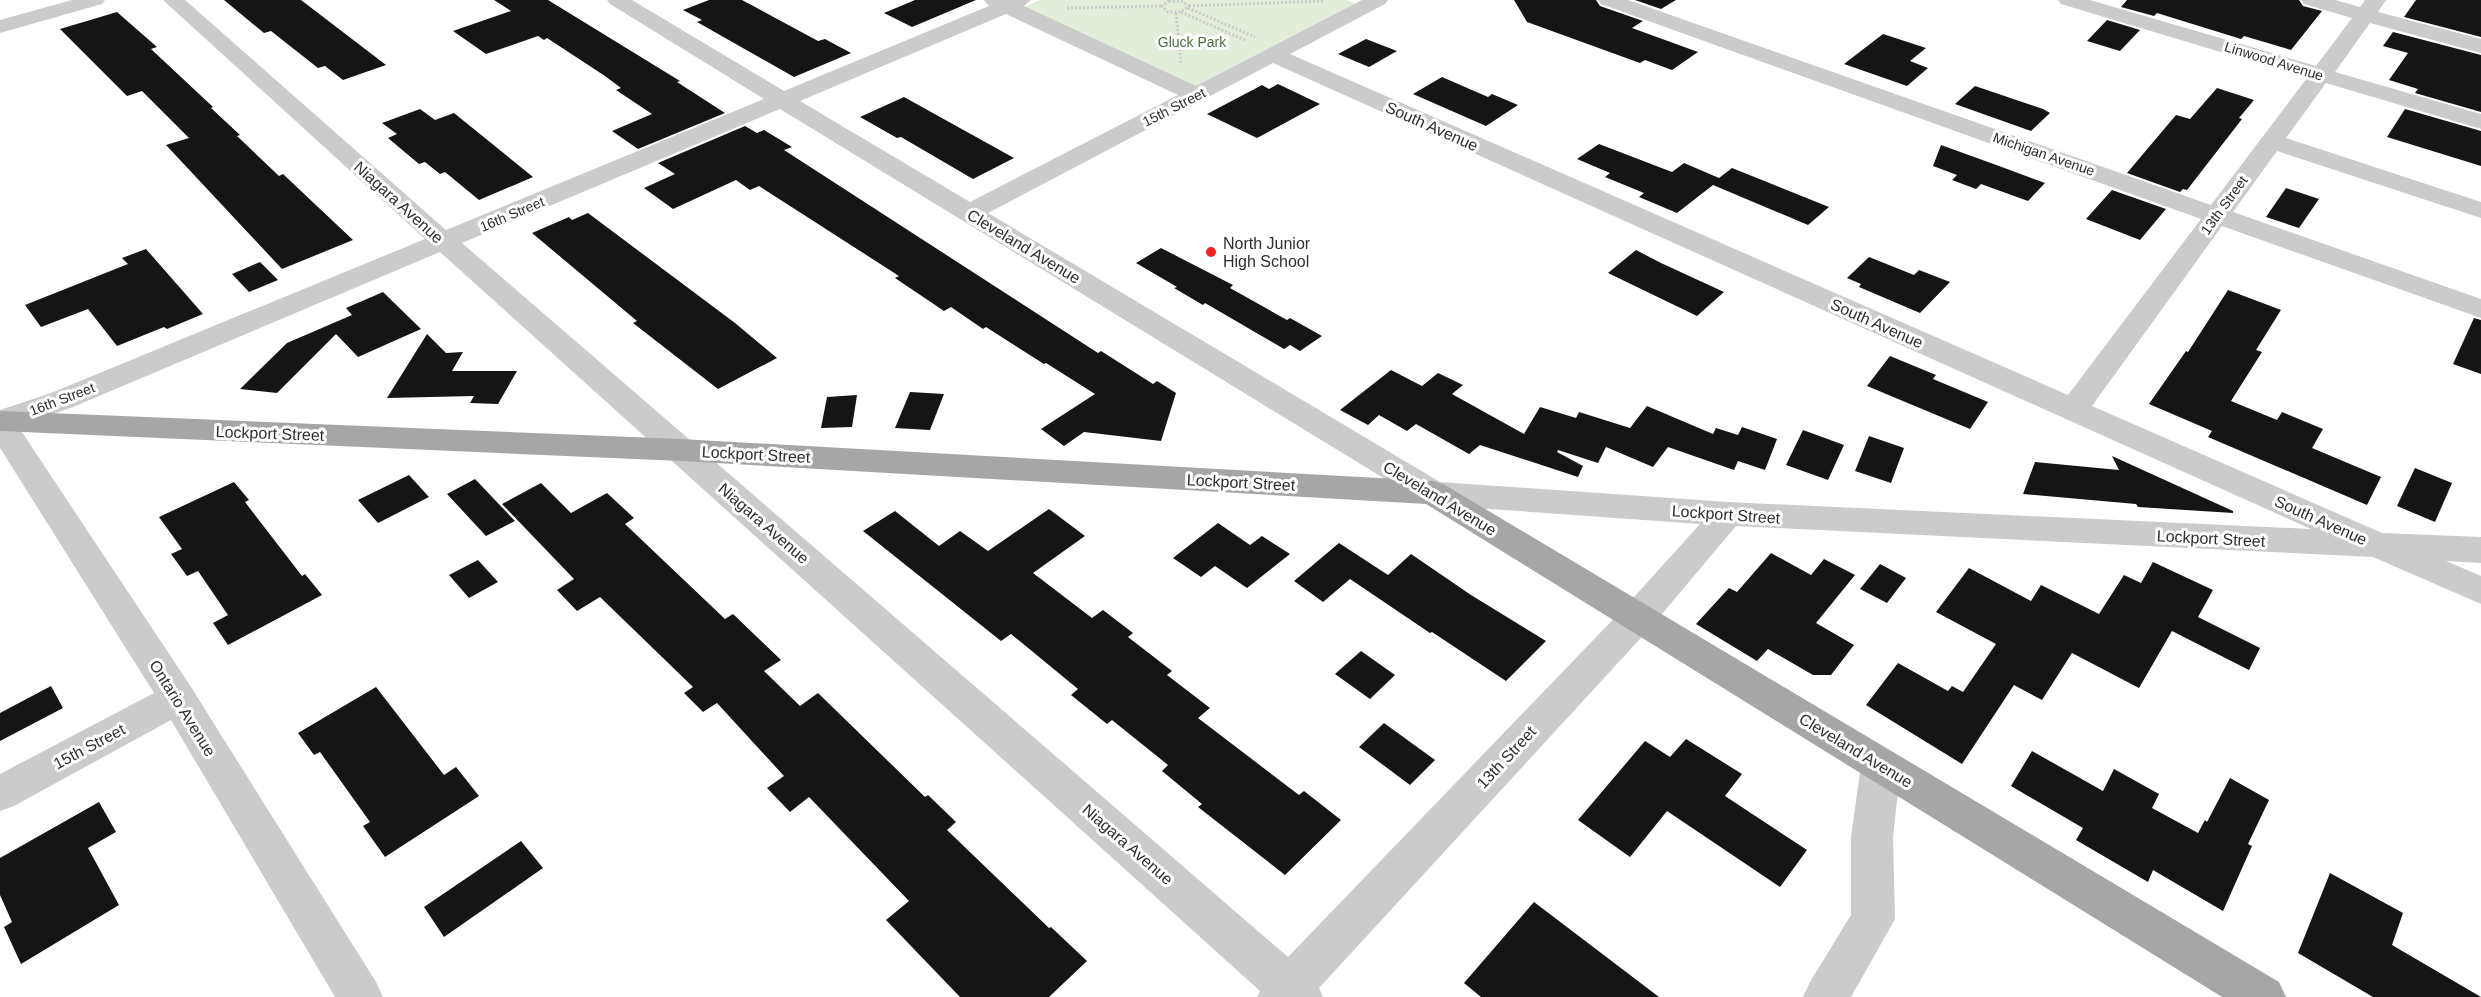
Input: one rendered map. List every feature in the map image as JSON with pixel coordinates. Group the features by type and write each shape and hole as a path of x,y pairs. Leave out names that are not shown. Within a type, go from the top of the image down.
{"main road":[{"name":"Lockport Street","path":"0,422 681,450 1433,493"},
{"name":"Cleveland Avenue","path":"1433,493 2263,997"}],"street":[{"path":"0,27 95,0"},
{"name":"Niagara Avenue","path":"173,0 1290,994"},
{"name":"Cleveland Avenue","path":"616,0 1433,493"},
{"name":"15th Street","path":"968,213 1197,95 1259,45 1376,0"},
{"name":"Michigan Avenue","path":"1608,0 2481,309"},
{"name":"Linwood Avenue","path":"2068,0 2481,122"},
{"path":"2311,0 2370,7 2481,46"},
{"path":"1007,2 1197,95"},
{"name":"16th Street","path":"0,422 62,400 444,242 783,100 1007,2"},
{"name":"13th Street","path":"2073,410 2370,7"},
{"name":"South Avenue","path":"1259,45 2481,591"},
{"path":"2271,141 2481,210"},
{"name":"Ontario Avenue","path":"0,422 178,698 360,997"},
{"name":"Lockport Street","path":"1433,493 1728,514 2481,550"},
{"name":"13th Street","path":"1290,994 1638,617 1728,514"},
{"name":"15th Street","path":"0,794 178,698"},
{"path":"1826,997 1873,920 1872,837 1881,765"}],"path":[{"path":"1068,8 1162,6 1177,0 1259,45"},
{"path":"1162,6 1164,10 1176,13 1189,7 1329,1"},
{"path":"1181,12 1259,45"},
{"path":"1176,13 1181,63"}],"green space":[{"name":"Gluck Park","path":"1040,0 1346,0 1357,4 1192,89 1022,8"}],"building":[{"path":"224,0 301,0 386,65 343,80 325,66 318,68 271,31 264,33"},
{"path":"494,0 548,0 680,81 677,82 725,113 638,149 612,131 652,114 616,90 621,88 605,76 547,38 544,40 538,36 486,54 453,31 511,11"},
{"path":"709,0 742,0 818,41 825,39 851,53 794,77 697,22 702,20 683,10"},
{"path":"915,0 976,0 912,27 884,13"},
{"path":"1514,0 1596,0 1600,6 1643,21 1632,28 1698,52 1672,70 1645,60 1640,63 1527,22"},
{"path":"1635,0 1676,0 1661,9"},
{"path":"2127,0 2299,0 2303,6 2322,11 2291,50 2244,36 2241,39 2157,13 2154,16 2121,7"},
{"path":"2416,0 2481,0 2481,37 2404,17"},
{"path":"117,12 157,47 151,49 213,107 211,108 240,135 237,136 279,176 283,174 353,240 282,269 166,145 189,138 142,91 127,96 60,29"},
{"path":"2107,20 2140,30 2120,51 2087,41"},
{"path":"2393,32 2481,55 2481,112 2415,93 2418,89 2389,80 2408,53 2383,46"},
{"path":"1883,34 1926,48 1910,61 1928,68 1907,86 1844,64"},
{"path":"1366,39 1397,51 1369,67 1338,54"},
{"path":"1442,77 1488,97 1492,94 1518,105 1486,126 1413,94"},
{"path":"1278,84 1320,104 1257,138 1207,114 1262,85 1269,89"},
{"path":"1975,86 2050,113 2031,131 1955,104"},
{"path":"2217,88 2254,100 2187,190 2183,189 2180,192 2127,173 2176,115 2190,119"},
{"path":"904,97 1014,158 973,179 901,137 897,138 860,117"},
{"path":"420,109 435,120 454,113 533,177 479,200 445,172 440,174 425,162 419,164 388,138 397,134 382,123"},
{"path":"2405,109 2481,131 2481,166 2387,137"},
{"path":"745,126 757,133 764,130 792,147 784,150 1098,353 1101,351 1153,384 1157,381 1176,393 1161,441 1084,432 1064,446 1041,429 1095,394 986,327 983,329 951,307 944,311 895,278 899,276 759,186 750,190 736,180 673,209 644,188 675,174 658,163"},
{"path":"1599,144 1672,172 1684,163 1719,178 1732,168 1829,207 1808,225 1713,185 1677,213 1639,197 1644,193 1605,177 1610,173 1577,159"},
{"path":"1941,145 2045,183 2028,201 1981,184 1976,189 1952,180 1957,175 1933,166"},
{"path":"2286,188 2319,199 2299,228 2266,217"},
{"path":"2112,190 2166,209 2140,240 2086,219"},
{"path":"588,213 735,323 777,358 718,389 633,323 637,321 532,233 569,217 572,220"},
{"path":"1161,248 1233,285 1230,288 1287,320 1290,318 1322,336 1300,351 1290,345 1284,349 1205,303 1203,305 1136,263"},
{"path":"146,249 203,314 117,346 88,309 41,327 25,305 128,264 122,258"},
{"path":"1636,250 1724,292 1697,316 1608,273"},
{"path":"1869,257 1914,275 1919,270 1950,282 1920,313 1859,287 1861,284 1847,278"},
{"path":"260,262 278,280 249,292 232,274"},
{"path":"2228,290 2281,310 2256,350 2262,352 2231,401 2277,420 2282,412 2323,429 2312,448 2381,477 2367,505 2208,437 2212,431 2149,404 2186,351 2188,352"},
{"path":"383,292 421,329 358,357 336,334 277,393 240,389 287,343 352,315 346,308"},
{"path":"2474,318 2481,320 2481,374 2453,364"},
{"path":"427,334 446,353 463,352 452,371 517,371 498,404 470,403 474,396 387,398"},
{"path":"1890,356 1936,375 1933,379 1988,402 1970,429 1867,386"},
{"path":"1391,370 1422,386 1438,373 1463,385 1452,394 1524,434 1540,407 1576,418 1579,412 1630,428 1647,406 1713,434 1716,428 1738,435 1742,427 1777,439 1765,470 1738,461 1734,470 1668,447 1653,467 1606,447 1598,463 1558,450 1557,452 1583,466 1578,477 1480,445 1469,454 1416,424 1407,431 1379,415 1368,425 1340,410"},
{"path":"910,392 944,394 930,430 895,428"},
{"path":"857,395 852,427 821,428 827,397"},
{"path":"1803,430 1844,445 1828,480 1786,465"},
{"path":"1869,436 1904,448 1891,483 1855,471"},
{"path":"2112,456 2233,511 2233,513 2138,507 2136,504 2023,494 2035,462 2119,470"},
{"path":"2415,468 2452,483 2435,522 2397,506"},
{"path":"409,475 429,497 378,523 358,500"},
{"path":"475,479 515,521 486,536 447,494"},
{"path":"234,482 249,500 245,502 302,576 305,574 322,595 228,645 213,623 228,615 198,571 187,576 171,554 182,549 159,517"},
{"path":"541,483 571,513 607,493 634,518 625,524 725,619 733,614 781,660 764,671 800,706 818,693 925,797 928,795 956,822 947,830 1049,928 1051,927 1087,961 1049,997 960,997 886,920 909,901 809,797 790,812 767,788 784,776 717,703 703,712 684,693 693,687 600,597 577,611 557,590 574,579 502,504"},
{"path":"1049,509 1085,536 1033,573 1092,618 1103,610 1133,633 1128,637 1172,671 1167,675 1210,708 1198,718 1299,795 1304,791 1341,820 1285,875 1198,807 1202,804 1162,771 1168,765 1112,720 1107,724 1071,695 1078,689 1011,634 1001,641 863,531 895,511 939,546 960,531 988,551"},
{"path":"1218,523 1250,545 1262,536 1290,554 1247,588 1215,566 1201,577 1173,558"},
{"path":"1339,543 1388,575 1411,554 1471,595 1546,641 1506,681 1350,579 1323,602 1294,581"},
{"path":"1771,553 1811,575 1824,559 1855,575 1816,623 1854,645 1831,675 1813,675 1768,649 1757,661 1696,624 1729,588 1737,592"},
{"path":"478,560 498,582 469,598 449,575"},
{"path":"2153,562 2213,590 2198,617 2260,648 2249,670 2172,631 2139,688 2072,653 2042,700 2014,685 1962,764 1866,705 1898,663 1948,691 1952,686 1963,692 1996,644 1936,612 1969,568 2031,601 2041,585 2099,614 2124,575 2141,583"},
{"path":"1880,564 1906,578 1887,603 1860,589"},
{"path":"1361,651 1395,675 1370,699 1335,674"},
{"path":"51,686 63,708 0,741 0,713"},
{"path":"376,687 444,775 456,767 479,796 385,857 363,826 370,822 320,752 314,755 298,733"},
{"path":"1384,723 1435,760 1410,785 1359,747"},
{"path":"1686,739 1742,774 1725,796 1807,850 1780,887 1667,811 1630,857 1578,820 1645,741 1670,757"},
{"path":"2032,751 2103,791 2114,769 2159,794 2152,808 2198,833 2205,820 2207,822 2230,778 2269,800 2248,844 2252,846 2223,911 2153,870 2148,882 2076,840 2083,828 2011,786"},
{"path":"99,802 116,832 88,848 119,905 21,964 4,927 12,922 0,895 0,858"},
{"path":"521,841 543,868 444,937 424,907"},
{"path":"2330,873 2403,913 2392,945 2481,997 2373,997 2298,953"},
{"path":"1534,902 1659,997 1481,997 1464,983"}],"place":[{"name":"North Junior High School","path":"1211,252"}]}
